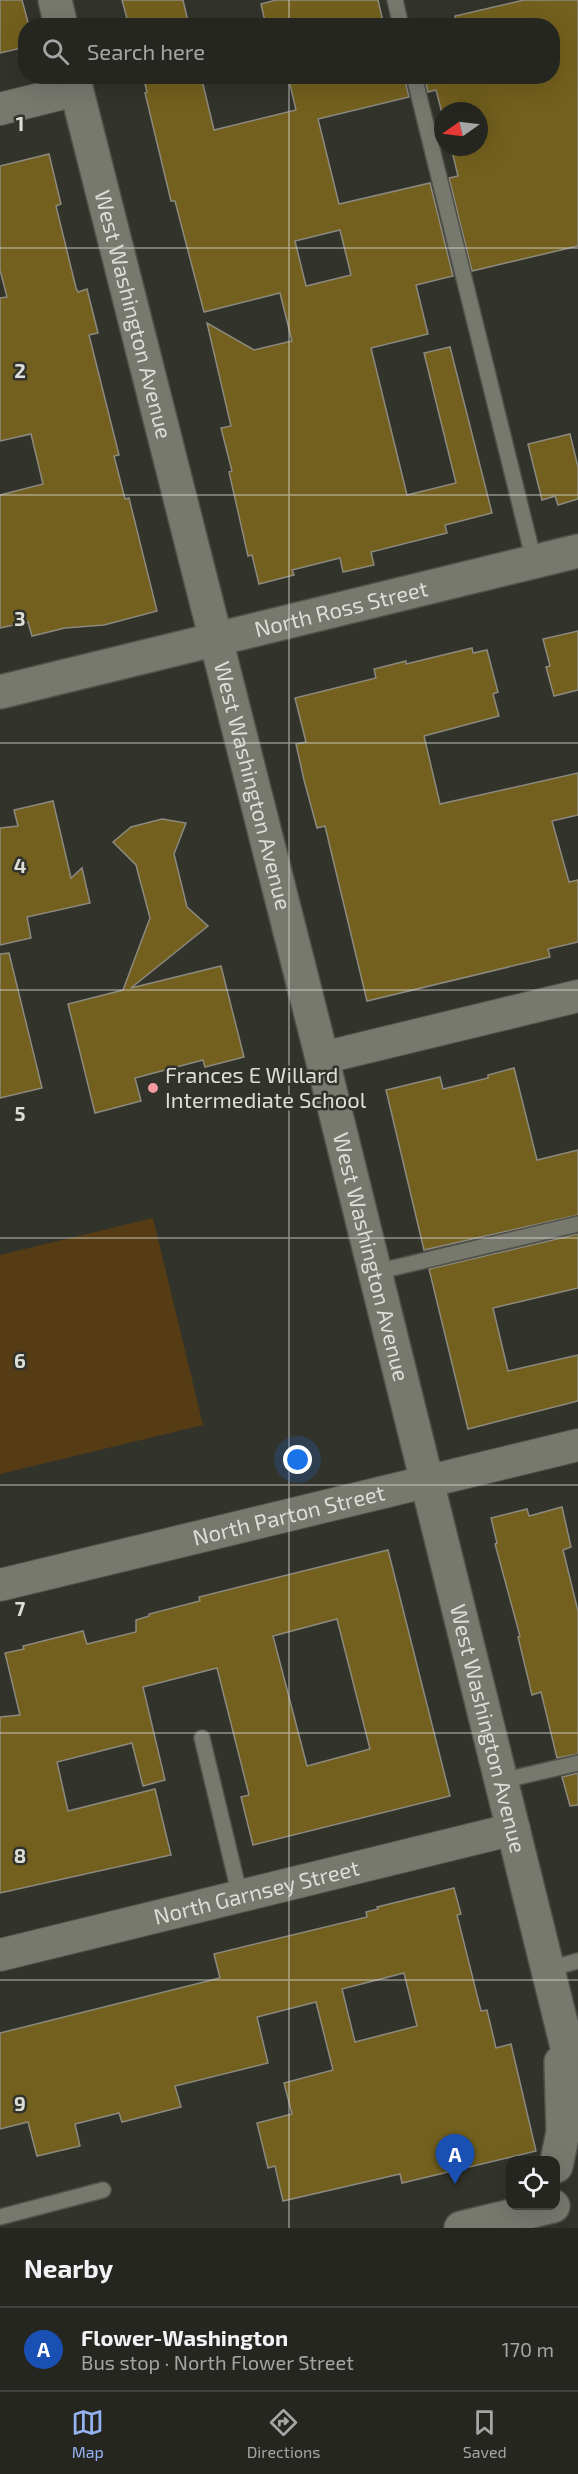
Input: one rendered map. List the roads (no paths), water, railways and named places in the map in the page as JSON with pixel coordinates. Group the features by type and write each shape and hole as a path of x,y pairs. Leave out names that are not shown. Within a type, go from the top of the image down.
{"street":[{"path":"55,0 59,18"},
{"path":"0,109 71,84"},
{"name":"West Washington Avenue","path":"74,84 376,1272 513,1829 563,1965 561,2024 578,2091"},
{"name":"North Ross Street","path":"0,692 578,551"},
{"path":"322,1058 578,996"},
{"name":"North Parton Street","path":"0,1585 578,1445"},
{"name":"North Garnsey Street","path":"0,1955 513,1829"},
{"path":"557,2156 563,2132 561,2024"},
{"path":"560,2204 578,2200"},
{"path":"460,2228 533,2210"}],"lane":[{"path":"395,0 399,18"},
{"path":"416,84 534,561"},
{"path":"376,1272 578,1224"},
{"path":"202,1738 240,1896"},
{"path":"501,1781 578,1763"},
{"path":"0,2217 103,2190"}],"place":[{"name":"Frances E Willard Intermediate School","path":"153,1088"},
{"name":"Flower-Washington","path":"455,2184"}]}
